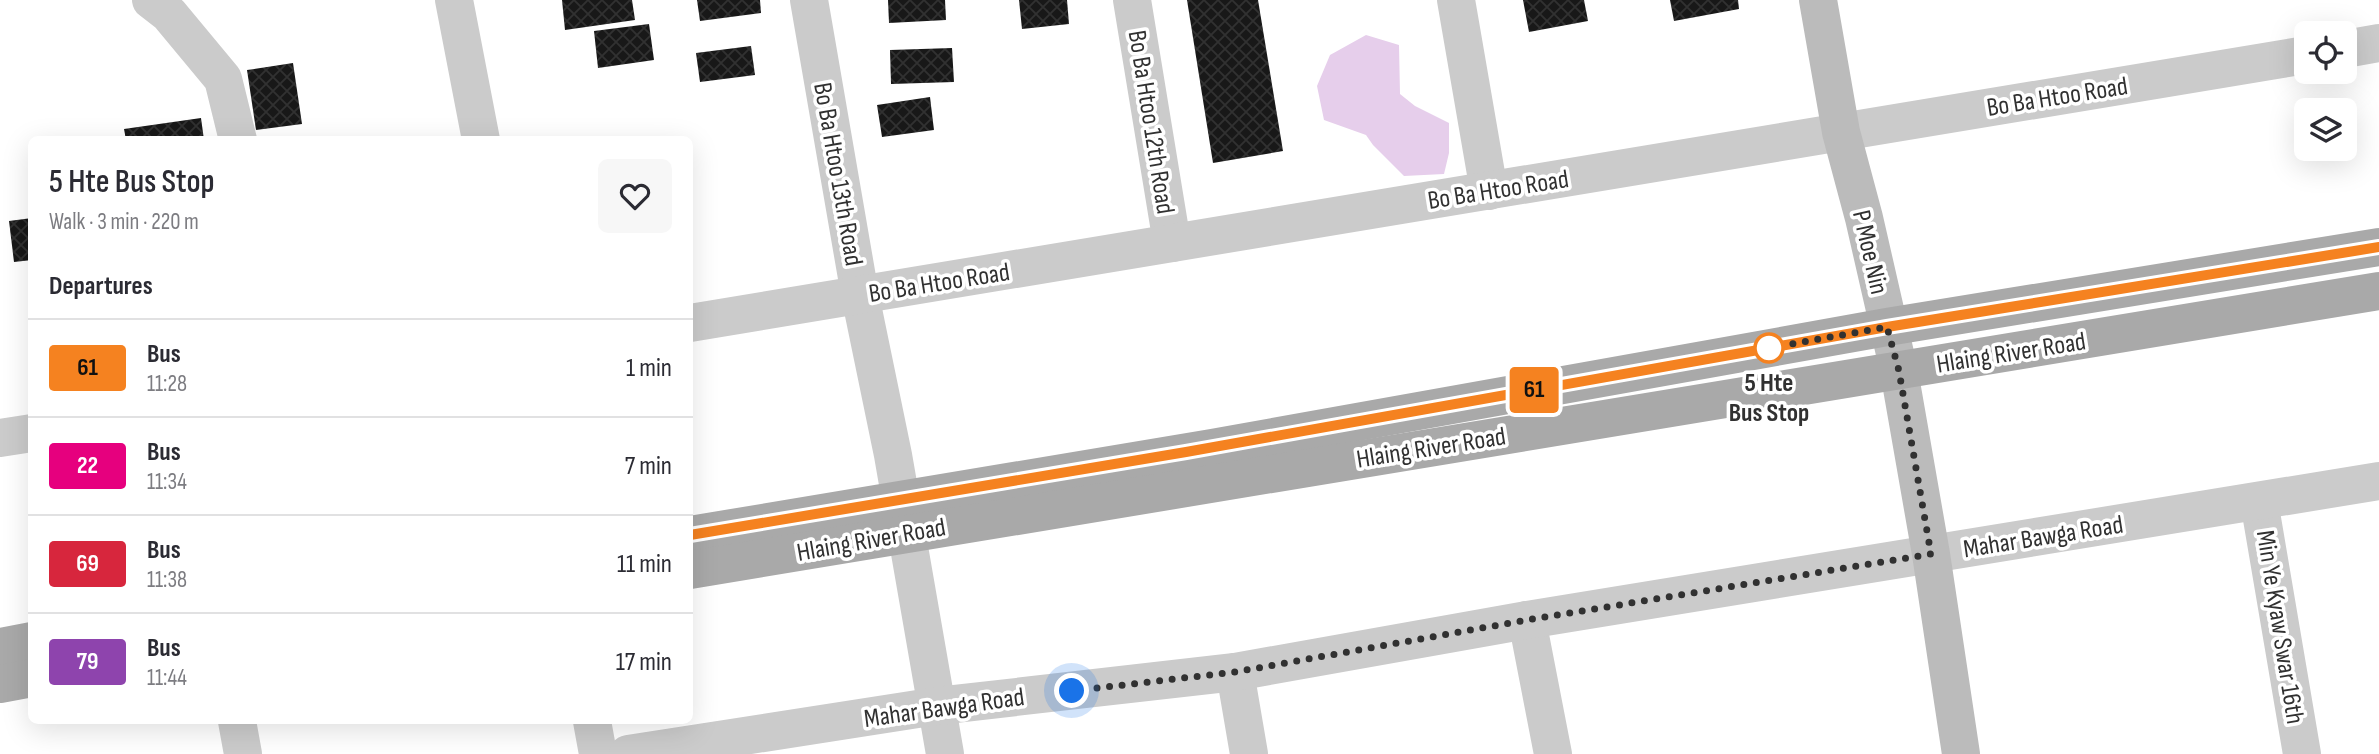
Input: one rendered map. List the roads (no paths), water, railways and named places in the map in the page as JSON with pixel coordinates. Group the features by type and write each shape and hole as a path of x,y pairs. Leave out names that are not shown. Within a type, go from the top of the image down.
{"main road":[{"name":"Hlaing River Road","path":"693,535 901,502 1887,327 2379,247"},
{"name":"Hlaing River Road","path":"693,569 901,502 1899,371 2379,291"},
{"path":"0,647 28,642"},
{"path":"0,684 28,679"}],"street":[{"path":"151,0 169,14 223,79 237,136"},
{"path":"454,0 480,136"},
{"name":"Bo Ba Htoo 13th Road","path":"809,0 944,754"},
{"name":"Bo Ba Htoo 12th Road","path":"1132,0 1172,243"},
{"path":"1456,0 1489,191"},
{"name":"P Moe Nin","path":"1818,0 1841,132 1899,371 1931,554 1961,754"},
{"path":"2357,47 2379,43"},
{"name":"Bo Ba Htoo Road","path":"693,323 2294,57"},
{"path":"0,438 28,434"},
{"name":"Mahar Bawga Road","path":"628,754 937,706 1235,672 1527,620 2379,481"},
{"name":"Min Ye Kyaw Swar 16th","path":"2259,501 2302,754"},
{"path":"1527,620 1553,754"},
{"path":"1235,672 1249,754"},
{"path":"238,724 243,754"},
{"path":"593,724 598,754"}],"place":[{"name":"5 Hte Bus Stop","path":"1769,348"}]}
